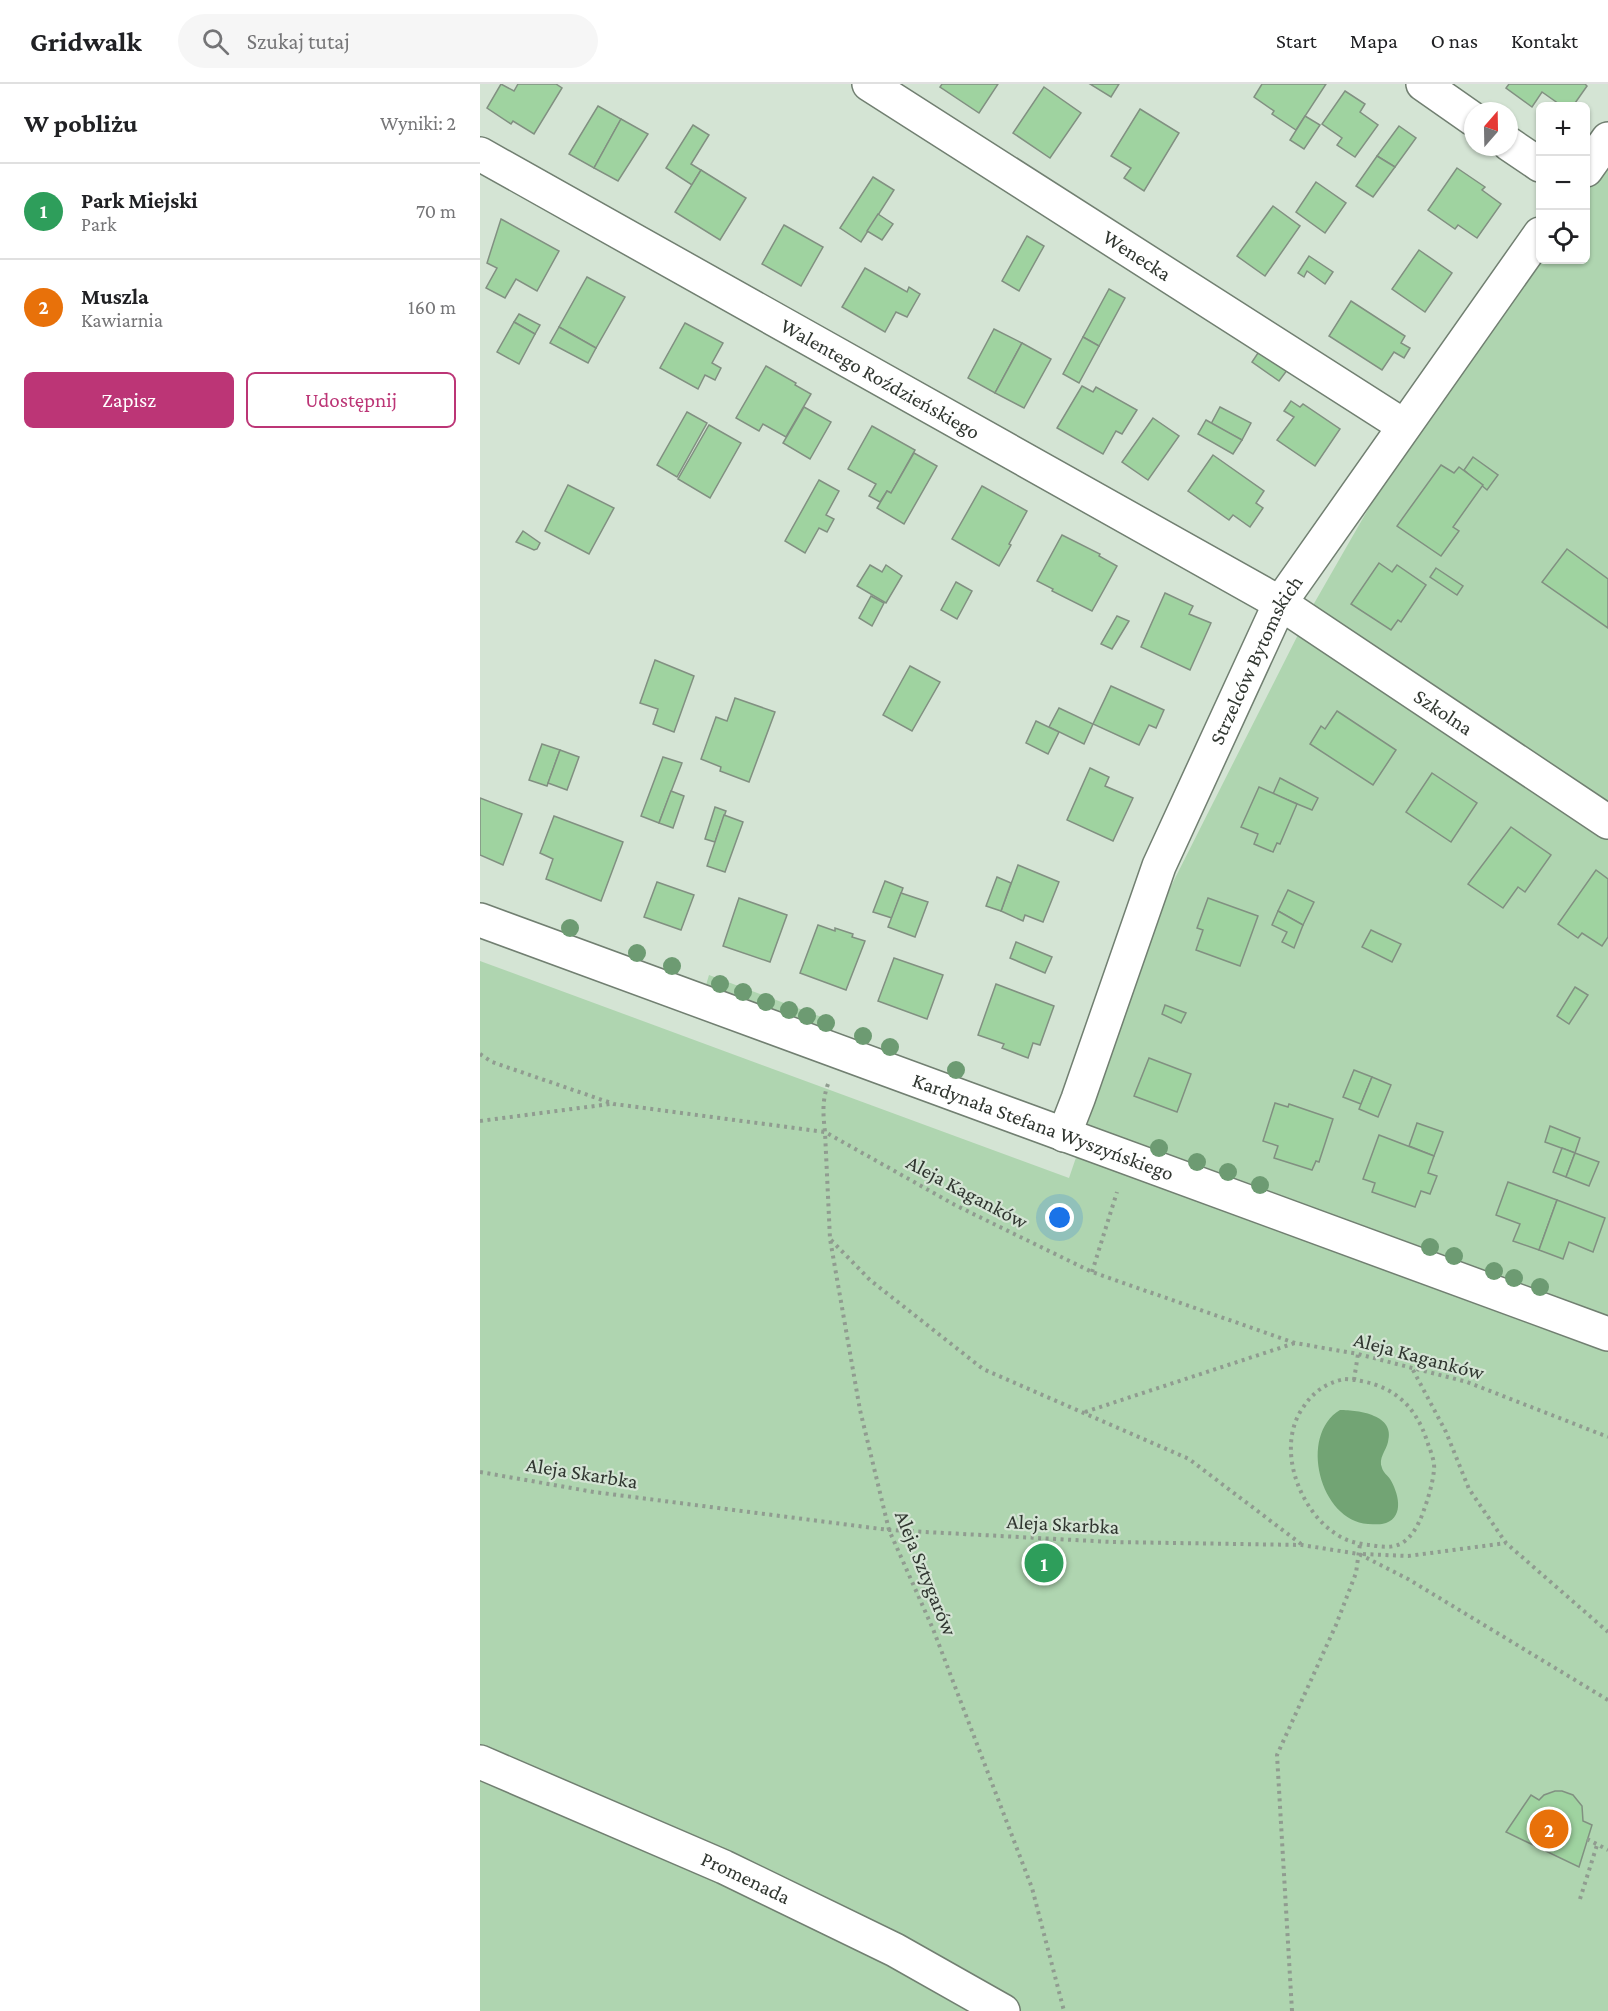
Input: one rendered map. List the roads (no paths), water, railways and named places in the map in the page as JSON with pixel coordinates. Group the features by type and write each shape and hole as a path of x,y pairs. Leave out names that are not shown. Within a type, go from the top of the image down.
{"street":[{"name":"Wenecka","path":"870,84 1404,426"},
{"path":"1423,84 1464,113"},
{"path":"1590,164 1608,139"},
{"path":"1518,150 1536,162"},
{"name":"Walentego Roździeńskiego","path":"480,154 1280,603"},
{"name":"Strzelców Bytomskich","path":"1064,1135 1159,866 1280,603 1536,240"},
{"name":"Szkolna","path":"1280,603 1608,822"},
{"name":"Kardynała Stefana Wyszyńskiego","path":"480,920 1608,1334"},
{"name":"Promenada","path":"480,1762 724,1867 895,1950 1003,2011"}],"place":[{"name":"Park Miejski","path":"1044,1563"},
{"name":"Muszla","path":"1549,1829"}]}
